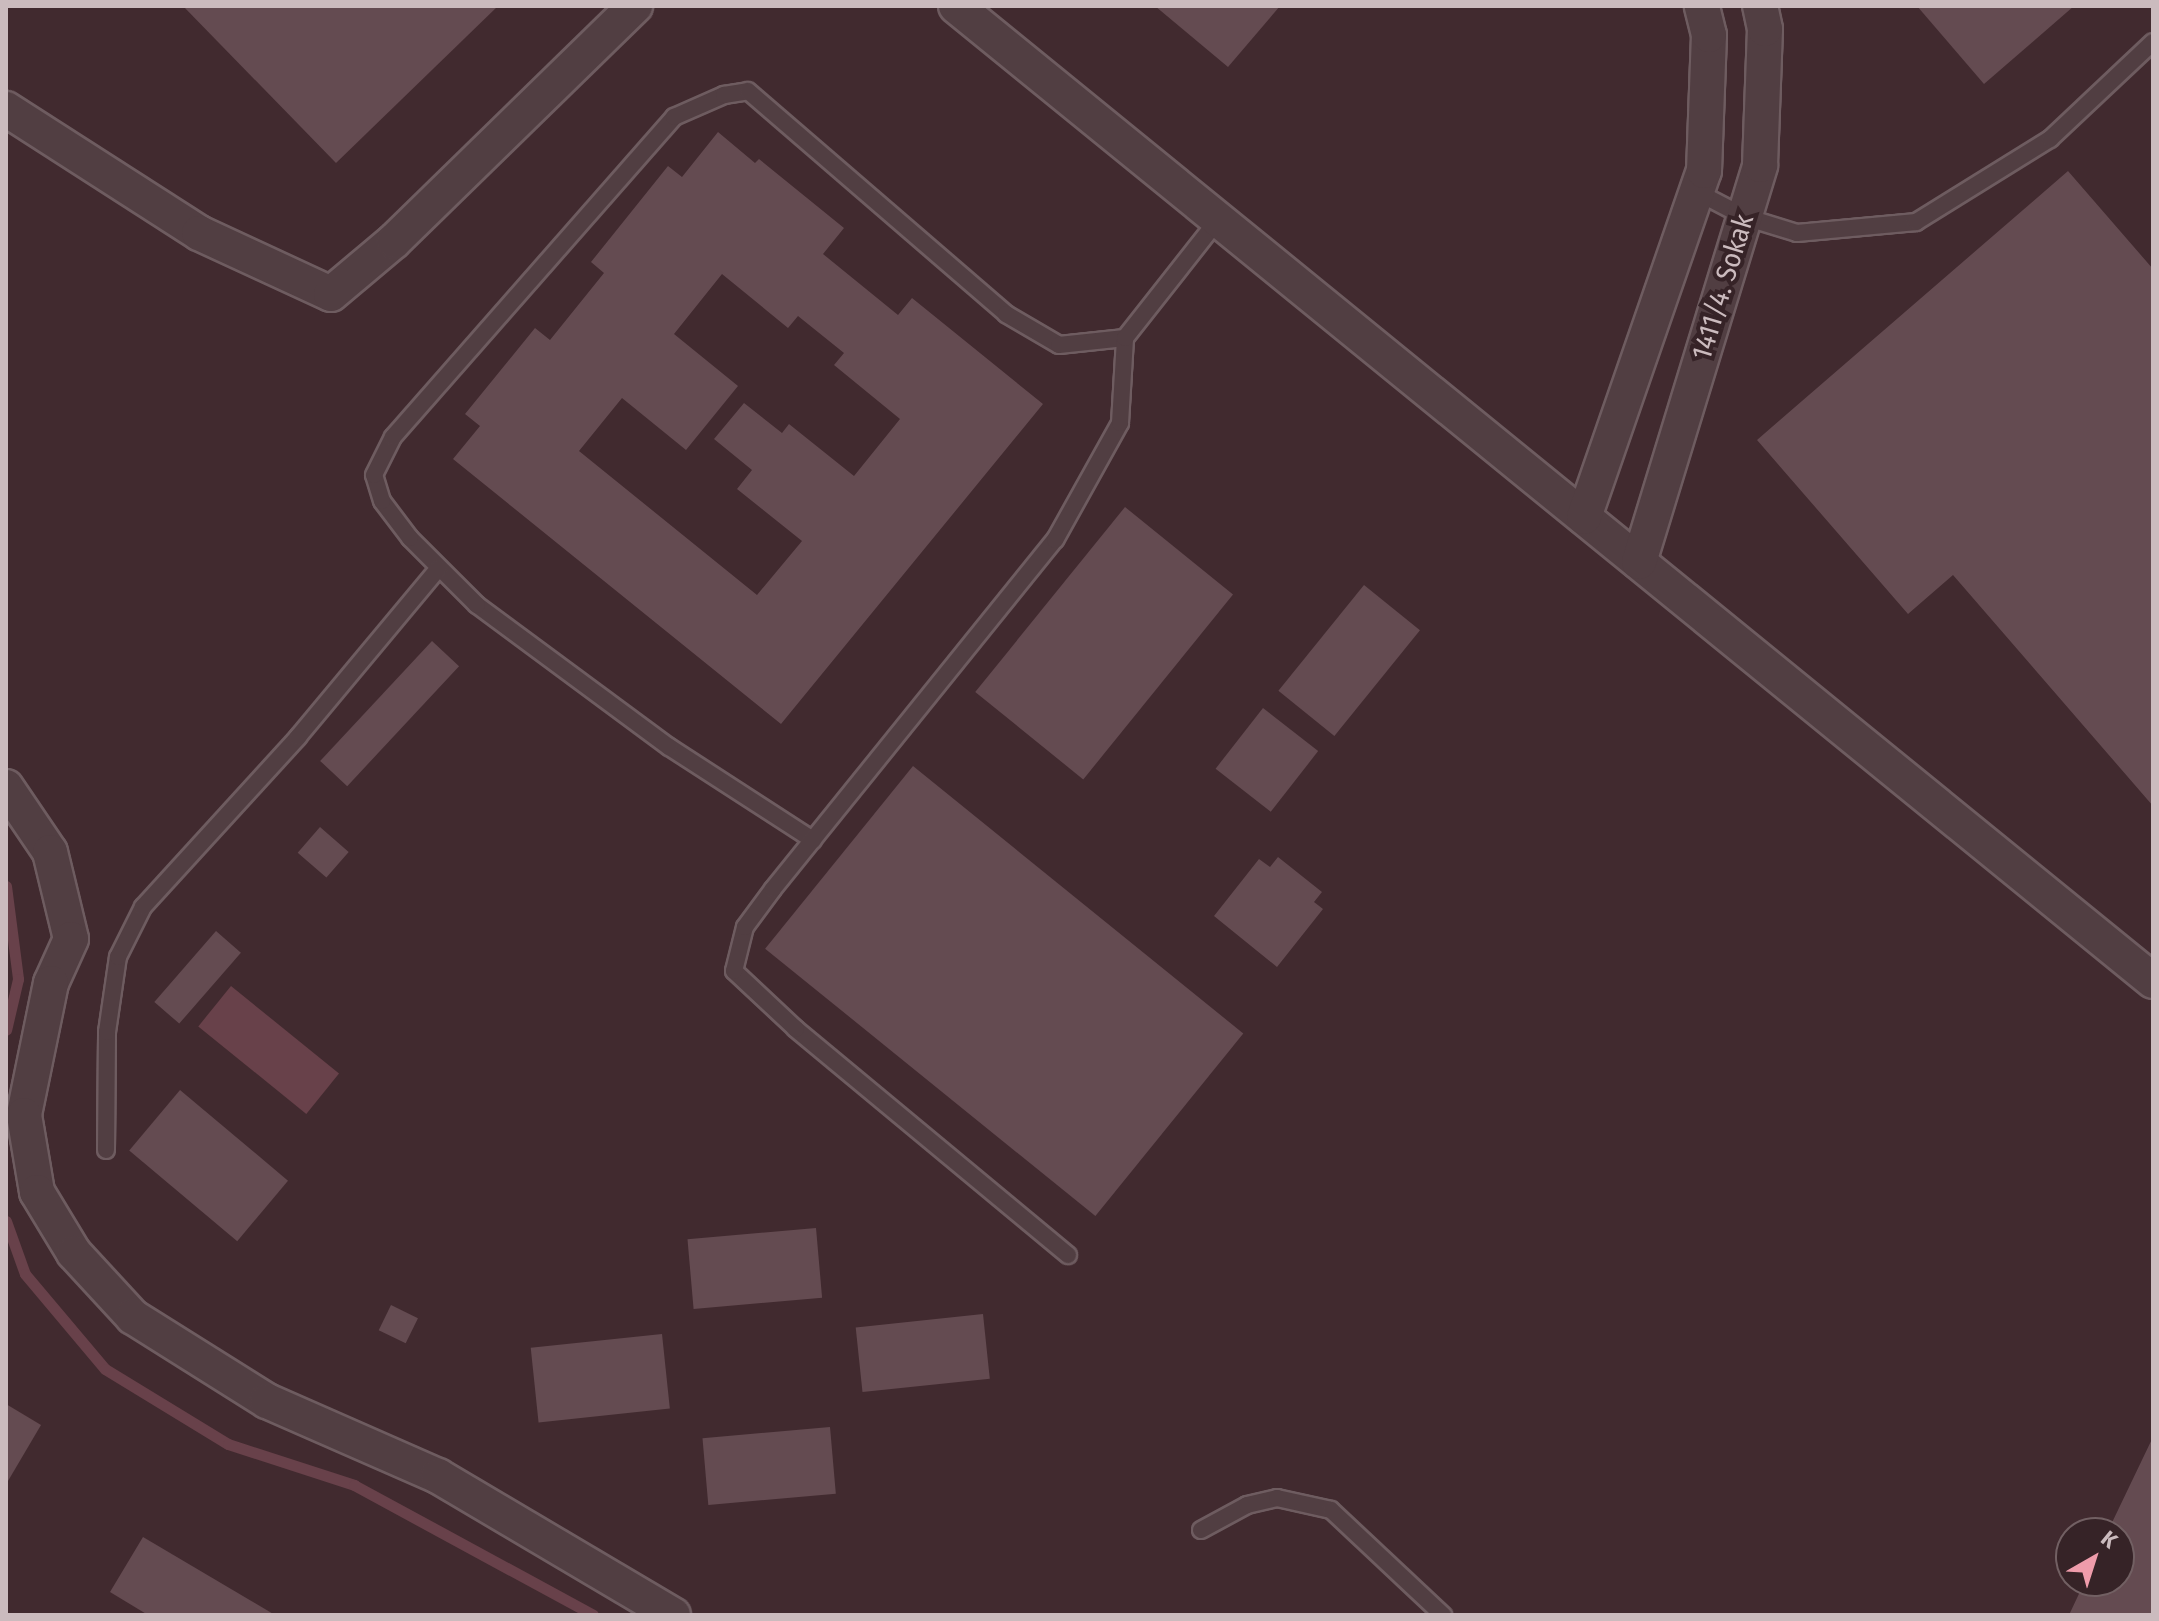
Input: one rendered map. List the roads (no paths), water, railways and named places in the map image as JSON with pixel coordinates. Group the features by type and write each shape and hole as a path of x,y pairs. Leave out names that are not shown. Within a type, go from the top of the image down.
{"street":[{"path":"6,109 199,233 331,294 394,241 635,6"},
{"path":"956,6 2153,981"},
{"name":"1411/4. Sokak","path":"1584,517 1704,171 1709,35 1702,6"},
{"name":"1411/4. Sokak","path":"1639,562 1760,165 1765,29 1760,6"},
{"path":"6,787 50,852 71,939 51,983 24,1115 37,1192 74,1253 133,1317 267,1401 438,1476 673,1615"}],"lane":[{"path":"1697,192 1745,217 1797,233 1916,222 2050,139 2153,42"},
{"path":"813,840 588,689 477,605 439,568 382,501 374,475 393,437 674,117 724,95 748,91 1006,314 1059,345 1125,338"},
{"path":"1068,1255 796,1029 734,971 745,927 1055,540 1120,423 1125,338 1218,220"},
{"path":"106,1150 109,1017 118,957 143,907 298,737 439,568"},
{"path":"1201,1530 1247,1505 1277,1498 1331,1510 1443,1615"}],"waterway":[{"path":"6,886 18,979 6,1030"},
{"path":"6,1221 25,1274 105,1369 228,1444 354,1485 593,1615"}]}
